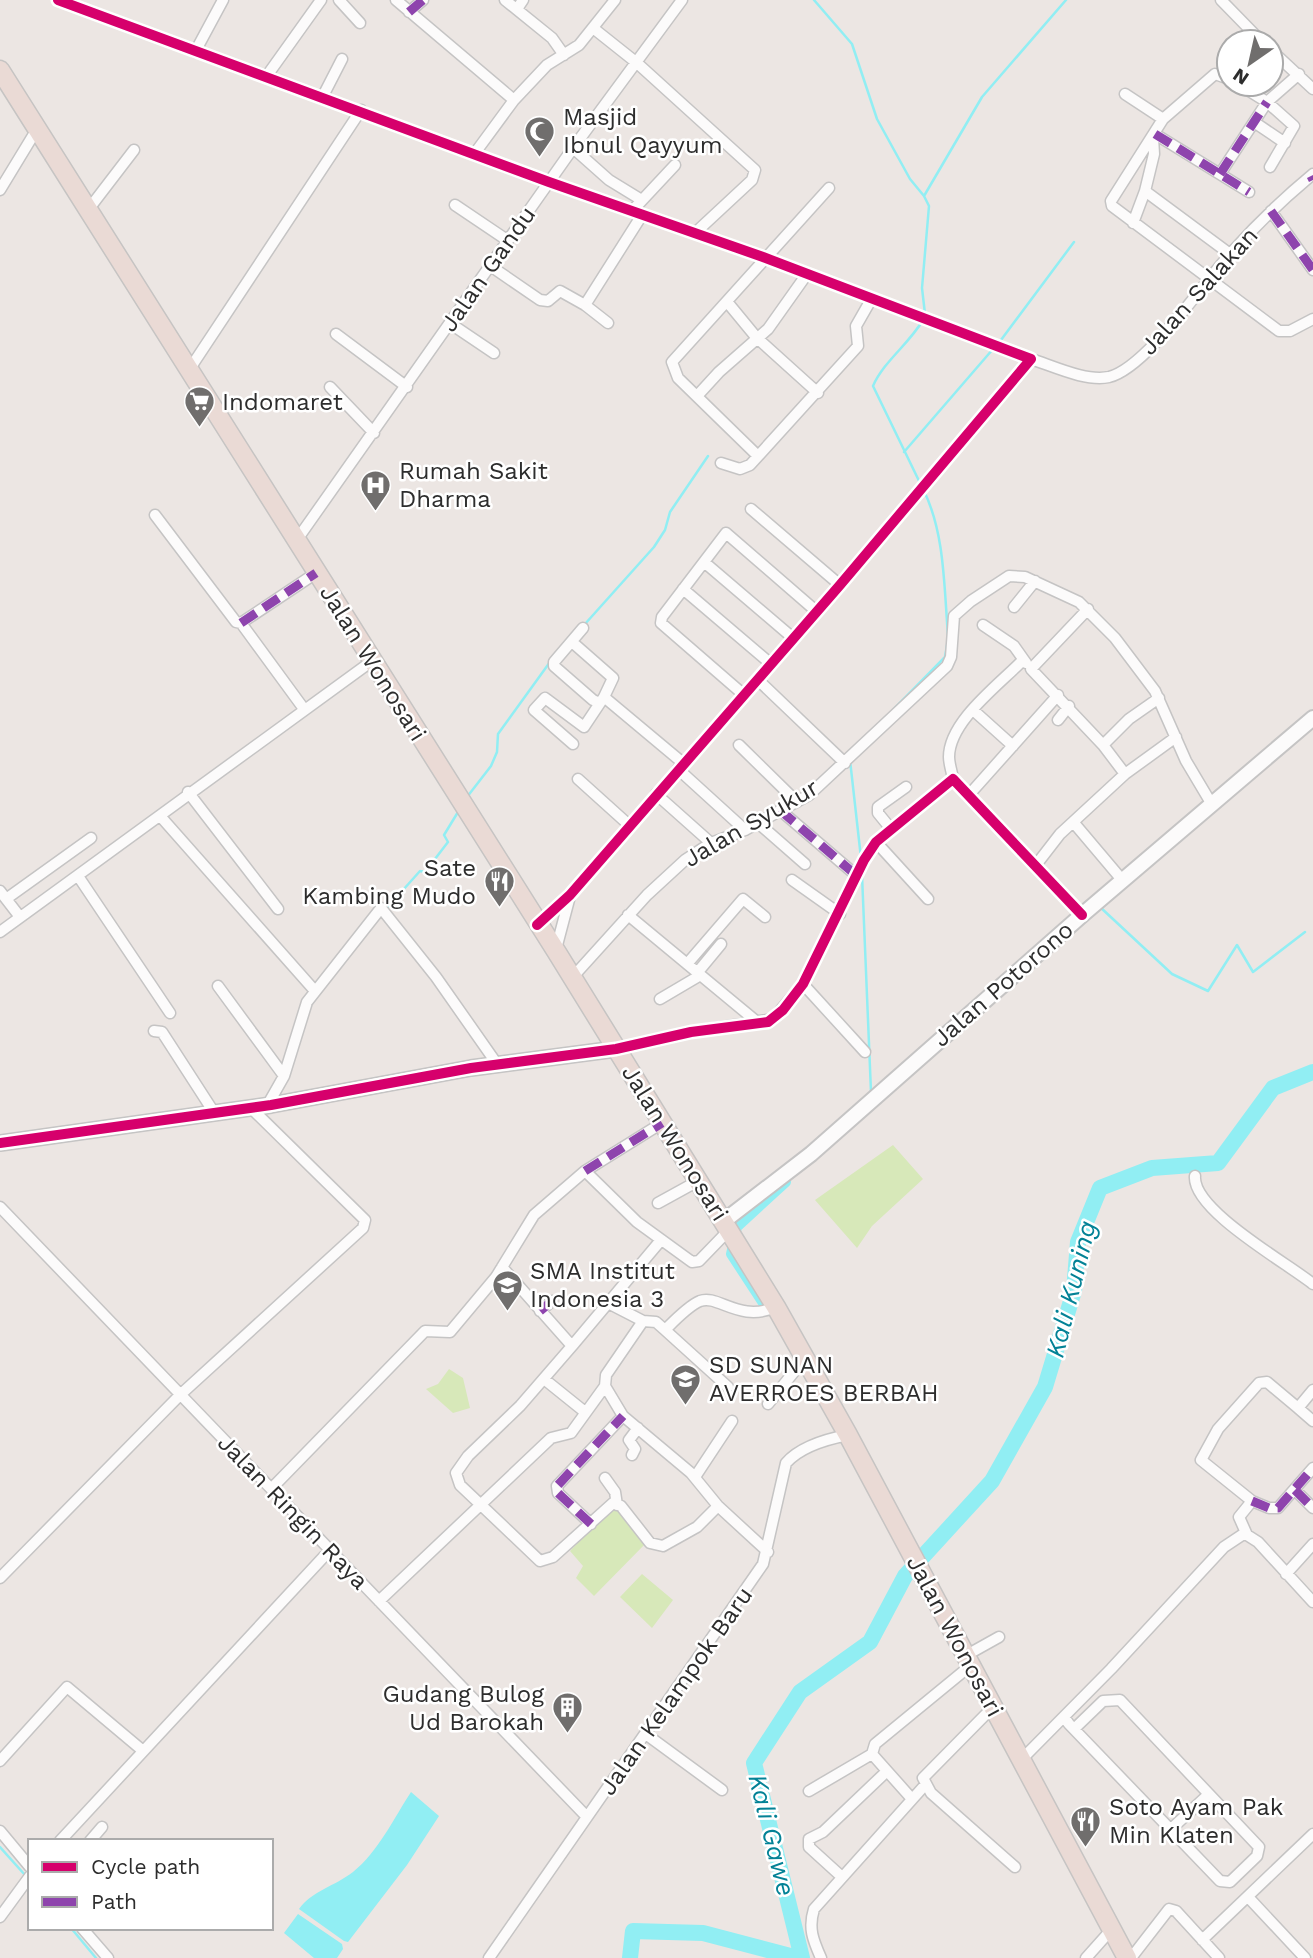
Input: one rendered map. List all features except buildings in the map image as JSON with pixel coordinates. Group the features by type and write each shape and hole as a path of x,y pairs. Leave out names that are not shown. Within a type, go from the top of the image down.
{"highway":[{"name":"Jalan Wonosari","path":"0,70 537,925 556,951 806,1357 840,1437 902,1537 1111,1930 1129,1958"}],"street":[{"name":"Jalan Salakan","path":"58,0 1074,373 1107,377 1139,360 1230,254 1271,211 1312,177"},
{"path":"195,52 223,0"},
{"path":"266,77 321,0"},
{"path":"339,0 360,23"},
{"path":"396,0 514,100"},
{"path":"409,12 423,0"},
{"path":"505,0 520,5 552,38 564,55"},
{"name":"Jalan Gandu","path":"296,541 407,387 572,148 682,0"},
{"path":"1221,0 1248,28"},
{"path":"475,153 514,100 547,65 579,45 611,1"},
{"path":"593,28 637,62 755,170 752,180 695,233"},
{"path":"323,96 342,60"},
{"path":"1285,62 1313,89"},
{"path":"1215,74 1163,120 1111,201 1133,223 1211,277 1279,331 1290,331 1313,319"},
{"path":"1220,174 1267,102 1300,74"},
{"path":"1125,94 1163,120"},
{"path":"1261,98 1294,127 1270,167"},
{"path":"189,370 361,110"},
{"path":"1254,122 1285,143"},
{"path":"0,190 37,129"},
{"path":"1154,136 1249,192"},
{"path":"1133,223 1145,191 1154,154 1154,136"},
{"path":"572,148 609,180 640,199"},
{"path":"88,210 134,149"},
{"path":"585,305 637,213 640,199 675,165"},
{"path":"758,456 678,378 672,362 728,303 763,257 829,188"},
{"path":"1145,191 1230,254"},
{"path":"455,205 507,240"},
{"path":"1271,211 1313,270"},
{"path":"1301,254 1313,247"},
{"path":"489,265 540,300 548,301 559,291 585,305 608,323"},
{"path":"697,396 756,337 768,329 807,274"},
{"path":"721,463 740,470 758,456 818,393 858,346 856,326 872,298"},
{"path":"728,303 756,337 818,393"},
{"path":"451,324 494,353"},
{"path":"336,334 407,387"},
{"path":"537,925 570,895 840,585 1031,359"},
{"path":"330,387 374,433"},
{"path":"751,509 840,585"},
{"path":"155,515 237,623 241,623 304,709"},
{"path":"744,695 661,623 726,533 817,611"},
{"path":"704,562 793,638"},
{"path":"241,623 265,610 316,573"},
{"name":"Jalan Syukur","path":"571,979 667,874 711,843 746,830 797,802 859,751 947,666 952,647 951,622 958,612 1009,576 1035,582"},
{"path":"1014,607 1035,582 1088,609 1132,658 1159,698 1211,803"},
{"path":"683,589 771,664"},
{"path":"1031,669 1088,609"},
{"path":"983,625 1014,646 1031,669 1069,706 1103,745 1125,774"},
{"path":"583,628 554,666 602,700 680,766 746,830"},
{"path":"572,642 613,678 584,727 545,698 534,709 573,744"},
{"path":"1023,660 973,710 951,745 949,757 953,779 1082,915"},
{"path":"0,932 161,817 188,792 372,661"},
{"path":"757,679 846,762"},
{"path":"968,796 1058,695"},
{"path":"1103,745 1129,719 1159,698"},
{"path":"1059,720 1069,706"},
{"path":"973,710 1013,746"},
{"name":"Jalan Potorono","path":"731,1232 811,1154 1082,915 1313,718"},
{"path":"1036,866 1060,834 1125,774 1176,737"},
{"path":"739,745 797,802"},
{"path":"578,779 629,825"},
{"path":"0,1143 267,1106 497,1064 615,1049 774,1019 803,984 840,914 864,860 876,842 953,779"},
{"path":"891,830 878,813 878,807 906,787"},
{"path":"188,792 278,909"},
{"path":"656,794 711,843"},
{"path":"780,810 858,874"},
{"path":"161,817 315,991"},
{"path":"1074,822 1123,881"},
{"path":"758,823 805,864"},
{"path":"20,917 3,895 91,838"},
{"path":"876,842 928,899"},
{"path":"78,876 170,1013"},
{"path":"792,880 840,914"},
{"path":"556,951 570,895"},
{"path":"687,964 743,900 765,917"},
{"path":"267,1106 284,1076 307,1002 381,908 497,1064"},
{"path":"628,915 756,1021"},
{"path":"660,999 698,974 721,944"},
{"path":"803,984 865,1052"},
{"path":"218,986 284,1076"},
{"path":"154,1031 162,1032 215,1114"},
{"path":"0,1578 180,1396 301,1287 365,1224 250,1107"},
{"path":"271,1489 425,1331 450,1332 502,1267 534,1215 585,1171 662,1123"},
{"path":"585,1171 661,1240 695,1262 731,1232"},
{"path":"1195,1176 1195,1185 1200,1196 1230,1224 1313,1284"},
{"path":"658,1202 698,1181"},
{"name":"Jalan Ringin Raya","path":"0,1207 587,1817"},
{"path":"617,1505 607,1507 553,1557 540,1561 460,1485 456,1474 460,1466 544,1379 661,1240"},
{"path":"502,1267 572,1346"},
{"path":"540,1311 552,1301"},
{"path":"665,1330 701,1301 712,1301 746,1313 776,1307"},
{"path":"608,1303 643,1321 656,1322 728,1387"},
{"path":"379,1601 551,1438 570,1433 605,1386 613,1365 643,1321"},
{"path":"768,1404 806,1357"},
{"path":"544,1379 585,1412"},
{"path":"1313,1421 1267,1382 1259,1382 1208,1443 1201,1460 1252,1500 1274,1509 1295,1490 1313,1468"},
{"path":"605,1386 623,1416 695,1477 718,1506 768,1552"},
{"path":"1298,1409 1313,1390"},
{"path":"591,1524 558,1493 557,1486 623,1416"},
{"path":"695,1477 732,1421"},
{"path":"632,1455 635,1449 629,1440 638,1428"},
{"name":"Jalan Kelampok Baru","path":"488,1958 647,1735 763,1564 768,1552 786,1463 817,1444 840,1437"},
{"path":"605,1478 615,1492 617,1505 650,1543 663,1546 697,1527 718,1506"},
{"path":"1295,1490 1313,1508"},
{"path":"1252,1500 1239,1517 1247,1535 1258,1542 1313,1602"},
{"path":"1021,1760 1224,1547 1242,1535 1247,1535"},
{"path":"1286,1574 1313,1544"},
{"path":"62,1839 330,1549"},
{"path":"809,1791 872,1754 875,1744 999,1637"},
{"path":"0,1760 67,1687 142,1750"},
{"path":"1064,1717 1074,1729 1170,1830 1220,1881 1230,1882 1258,1856 1259,1847 1120,1700 1103,1702 1074,1729"},
{"path":"821,1958 812,1937 810,1923 814,1909 925,1785 926,1773 993,1707"},
{"path":"647,1735 722,1790"},
{"path":"872,1754 912,1799"},
{"path":"842,1877 808,1847 809,1839 823,1832 886,1772"},
{"path":"925,1785 1015,1867"},
{"path":"1170,1830 1208,1795"},
{"path":"92,1839 102,1827"},
{"path":"0,1831 28,1865"},
{"path":"1202,1940 1313,1834"},
{"path":"0,1917 28,1879"},
{"path":"1248,1897 1306,1958"},
{"path":"1129,1958 1169,1909 1176,1911 1218,1958"},
{"path":"84,1930 108,1958"},
{"path":"1086,1958 1111,1930"}],"green space":[{"path":"893,1145 923,1179 872,1226 857,1248 815,1200"},
{"path":"449,1369 463,1378 470,1408 453,1413 426,1389 438,1384"},
{"path":"613,1506 647,1542 594,1596 576,1578 583,1566 570,1551"},
{"path":"642,1574 673,1600 652,1628 620,1597"}],"water":[{"path":"411,1792 439,1816 407,1865 348,1942 344,1941 299,1909 317,1893 346,1877 362,1864 378,1845"},
{"path":"298,1914 342,1944 343,1949 337,1958 314,1958 284,1933"}],"waterway":[{"path":"814,0 852,44 877,119 910,179 929,206 922,288 925,314"},
{"path":"924,196 982,97 1066,0"},
{"path":"998,344 1074,242"},
{"path":"921,485 873,386 883,369 923,320"},
{"path":"904,452 993,349"},
{"path":"585,624 654,547 665,530 670,512 708,456"},
{"path":"924,491 940,543 948,635"},
{"path":"894,709 945,657 947,645"},
{"path":"467,797 491,766 497,752 498,734 550,662"},
{"path":"850,760 861,858"},
{"path":"386,909 420,871 425,872 448,842 444,835 458,812"},
{"path":"862,875 871,1092"},
{"path":"1100,907 1172,974 1208,991 1237,945 1253,972 1305,932"},
{"name":"Kali Kuning","path":"802,1958 754,1763 800,1692 870,1642 905,1576 992,1481 1045,1387 1074,1291 1078,1242 1100,1188 1152,1168 1218,1163 1273,1088 1313,1072"},
{"path":"763,1303 731,1254 737,1227 786,1182"},
{"path":"0,1847 25,1875"},
{"path":"73,1930 96,1958"},
{"name":"Kali Gawe","path":"630,1958 633,1931 703,1933 798,1958"}],"marked path":[{"path":"409,12 423,0"},
{"path":"1220,174 1267,102"},
{"path":"1155,134 1249,192"},
{"path":"1311,176 1313,180"},
{"path":"1271,211 1313,270"},
{"path":"241,623 316,573"},
{"path":"780,810 857,876"},
{"path":"585,1171 662,1123"},
{"path":"540,1311 552,1301"},
{"path":"591,1524 558,1493 557,1486 623,1416"},
{"path":"1252,1501 1269,1508 1278,1508 1313,1468"},
{"path":"1295,1490 1313,1508"}],"cycle path":[{"path":"58,0 549,182 763,257 1031,359 840,585 570,895 537,925"},
{"path":"0,1143 271,1105 471,1068 616,1049 691,1032 768,1022 783,1010 803,984 864,860 876,842 953,779 1082,915"}],"place":[{"name":"Masjid Ibnul Qayyum","path":"540,158"},
{"name":"Indomaret","path":"199,429"},
{"name":"Rumah Sakit Dharma","path":"376,512"},
{"name":"Sate Kambing Mudo","path":"499,909"},
{"name":"SMA Institut Indonesia 3","path":"507,1312"},
{"name":"SD SUNAN AVERROES BERBAH","path":"686,1406"},
{"name":"Gudang Bulog Ud Barokah","path":"567,1735"},
{"name":"Soto Ayam Pak Min Klaten","path":"1086,1848"}]}
